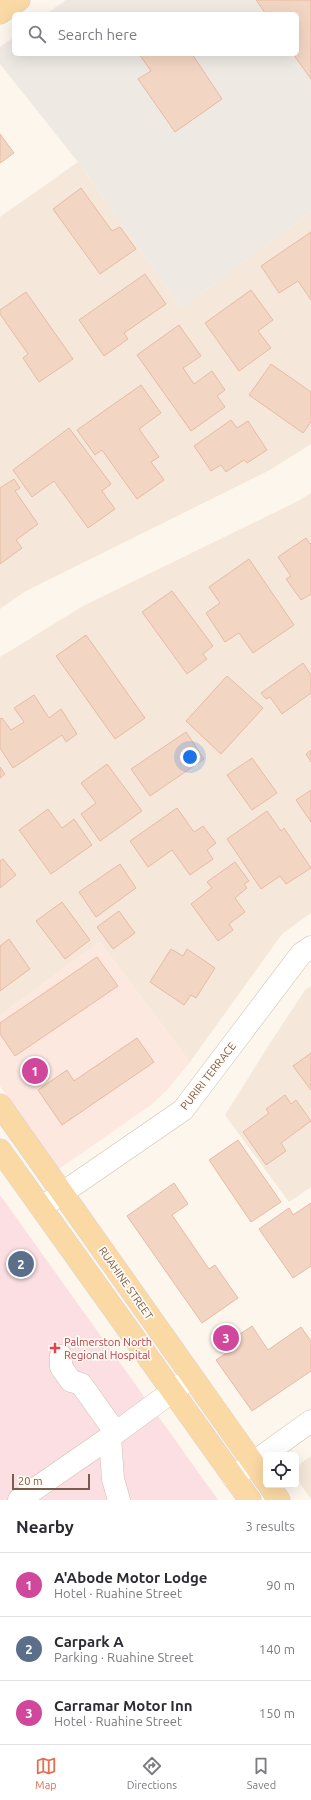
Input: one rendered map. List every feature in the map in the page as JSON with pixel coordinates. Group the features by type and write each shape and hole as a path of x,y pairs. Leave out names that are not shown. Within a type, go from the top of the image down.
{"main road":[{"path":"0,13 19,0"},
{"name":"RUAHINE STREET","path":"1,1107 263,1477"},
{"path":"0,1150 250,1500"},
{"path":"271,1488 279,1500"}],"street":[{"name":"PURIRI TERRACE","path":"42,1207 183,1110 301,954 311,947"},
{"path":"57,1352 71,1360 82,1374 81,1384 113,1435 113,1479 119,1500"},
{"path":"19,1500 113,1435 192,1377"},
{"path":"233,1477 311,1421"}],"shaded area":[{"path":"66,0 311,0 311,212 181,308 78,162 0,64 0,47 12,38 12,56 299,56 299,12 49,12"},
{"path":"78,162 181,308 311,212 311,444 270,470 26,591 0,609 0,217"},
{"path":"311,493 311,913 282,934 190,1062 100,942 0,1015 0,657 83,606 300,500"},
{"path":"100,942 190,1062 166,1091 151,1105 59,1169 0,1086 0,1015"},
{"path":"311,986 311,1187 289,1202 225,1115 305,990"},
{"name":"Palmerston North Regional Hospital","path":"0,1195 218,1500 0,1500"},
{"path":"311,1456 311,1499 299,1482 299,1466"}],"building":[{"path":"256,0 311,0 311,79 294,56 299,56 299,12 265,12"},
{"path":"140,56 193,56 222,99 175,132 138,79 151,71"},
{"path":"0,134 14,153 0,163"},
{"path":"81,188 112,231 120,227 136,249 100,274 53,209"},
{"path":"311,232 311,300 298,281 279,293 261,266"},
{"path":"145,274 166,304 124,333 128,339 104,356 79,320"},
{"path":"251,290 273,320 258,331 271,348 239,371 205,323"},
{"path":"26,292 73,359 39,382 23,358 28,354 0,314 0,310"},
{"path":"179,325 201,356 183,368 194,384 212,371 225,390 217,396 225,407 191,431 137,355"},
{"path":"271,364 311,392 311,422 303,433 249,395"},
{"path":"141,385 161,413 139,429 159,457 151,462 164,480 137,499 102,450 95,455 77,430"},
{"path":"231,420 237,428 248,421 267,450 247,463 244,460 226,472 221,465 211,471 194,446"},
{"path":"69,428 111,484 102,491 115,509 88,528 54,481 32,497 13,470"},
{"path":"14,479 20,488 15,491 38,524 16,540 22,548 0,564 0,488"},
{"path":"306,538 310,544 311,543 311,594 301,600 286,579 291,576 278,557"},
{"path":"249,559 294,625 253,653 239,633 225,642 206,613 220,603 209,587"},
{"path":"172,591 213,646 203,654 207,659 187,674 142,612"},
{"path":"86,635 145,718 115,739 56,656"},
{"path":"303,663 311,675 311,693 282,714 270,697 266,699 261,693"},
{"path":"227,676 263,708 221,754 186,721"},
{"path":"34,695 49,718 61,709 77,734 66,742 62,735 13,768 0,748 0,719 2,718 11,730 24,722 14,708"},
{"path":"186,732 204,759 150,796 131,769"},
{"path":"311,750 311,762 306,754"},
{"path":"252,758 277,793 252,810 227,775"},
{"path":"107,764 142,811 100,841 81,814 96,803 81,783"},
{"path":"0,767 5,774 0,778"},
{"path":"311,790 311,822 296,800"},
{"path":"177,808 194,832 203,826 216,843 207,850 213,859 190,875 172,850 148,867 130,841"},
{"path":"48,809 62,828 74,819 92,845 51,874 19,830"},
{"path":"267,811 281,831 284,828 311,868 286,884 280,876 261,889 227,839"},
{"path":"3,859 16,875 0,888 0,861"},
{"path":"235,862 249,881 244,884 247,888 235,898 245,912 229,924 233,930 218,941 191,904 212,888 207,882"},
{"path":"120,864 136,888 96,917 79,892"},
{"path":"62,902 90,940 65,959 36,921"},
{"path":"119,911 135,933 113,949 97,927"},
{"path":"9,939 30,969 0,991 0,946"},
{"path":"171,949 183,956 187,949 215,968 196,998 191,995 184,1005 150,982"},
{"path":"97,957 118,986 15,1056 0,1034 0,1023"},
{"path":"137,1038 154,1062 62,1125 38,1090 67,1070 74,1081"},
{"path":"311,1053 311,1090 293,1066"},
{"path":"285,1095 291,1104 296,1100 311,1121 281,1143 286,1151 266,1165 243,1132 269,1113 266,1109"},
{"path":"238,1140 281,1202 251,1222 209,1160"},
{"path":"174,1183 188,1204 172,1215 209,1269 215,1265 238,1298 202,1323 127,1216"},
{"path":"311,1203 311,1266 293,1278 259,1229 289,1208 293,1215"},
{"path":"252,1326 268,1350 301,1327 311,1341 311,1371 252,1411 216,1360 231,1350 227,1343"}],"place":[{"name":"A'Abode Motor Lodge","path":"35,1071"},
{"name":"Carpark A","path":"21,1264"},
{"name":"Carramar Motor Inn","path":"226,1338"},
{"name":"Palmerston North Regional Hospital","path":"55,1348"}]}
